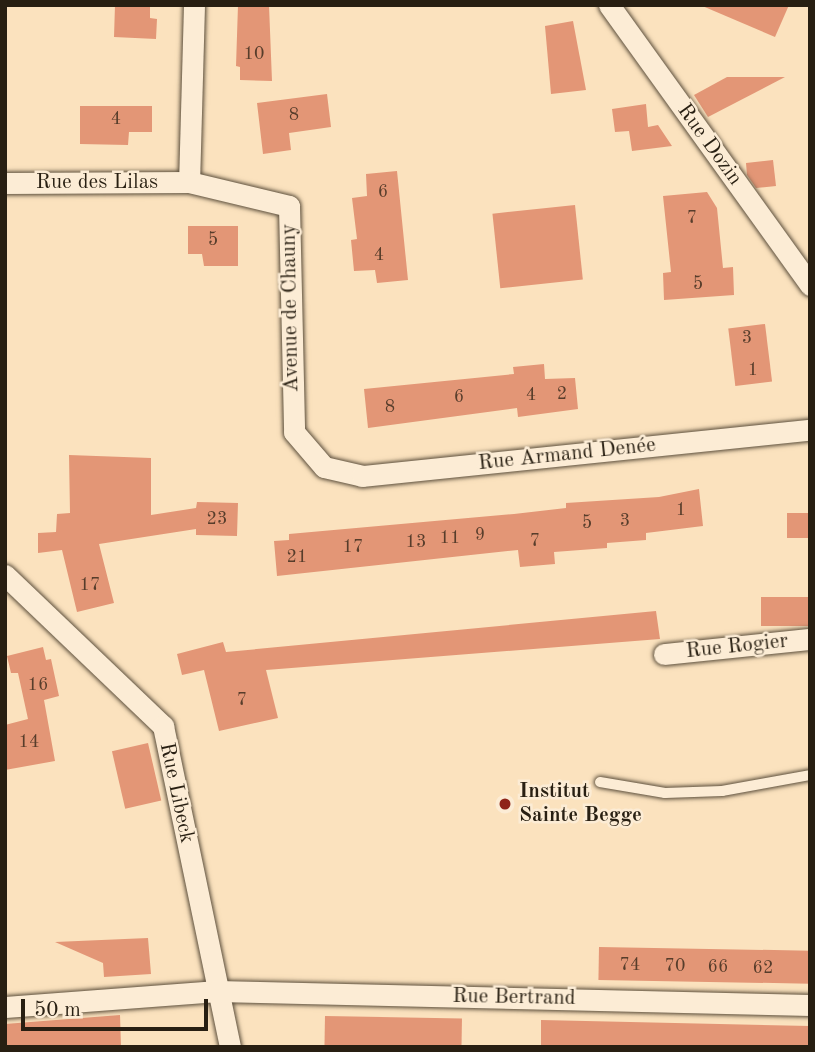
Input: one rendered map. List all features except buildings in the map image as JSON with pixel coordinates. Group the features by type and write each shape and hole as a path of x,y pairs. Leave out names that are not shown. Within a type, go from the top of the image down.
{"street":[{"path":"189,182 194,5"},
{"name":"Rue Dozin","path":"609,5 810,285"},
{"name":"Rue des Lilas","path":"5,183 189,182"},
{"name":"Avenue de Chauny","path":"189,182 289,206 294,432 324,467"},
{"name":"Rue Armand Denée","path":"324,467 362,476 810,430"},
{"name":"Rue Libeck","path":"5,575 163,726 230,1047"},
{"name":"Rue Rogier","path":"664,654 810,639"},
{"name":"Rue Bertrand","path":"5,1007 218,991 810,1004"}],"lane":[{"path":"600,782 664,793 699,792 810,775"}],"place":[{"name":"Institut Sainte Begge","path":"505,804"}]}
